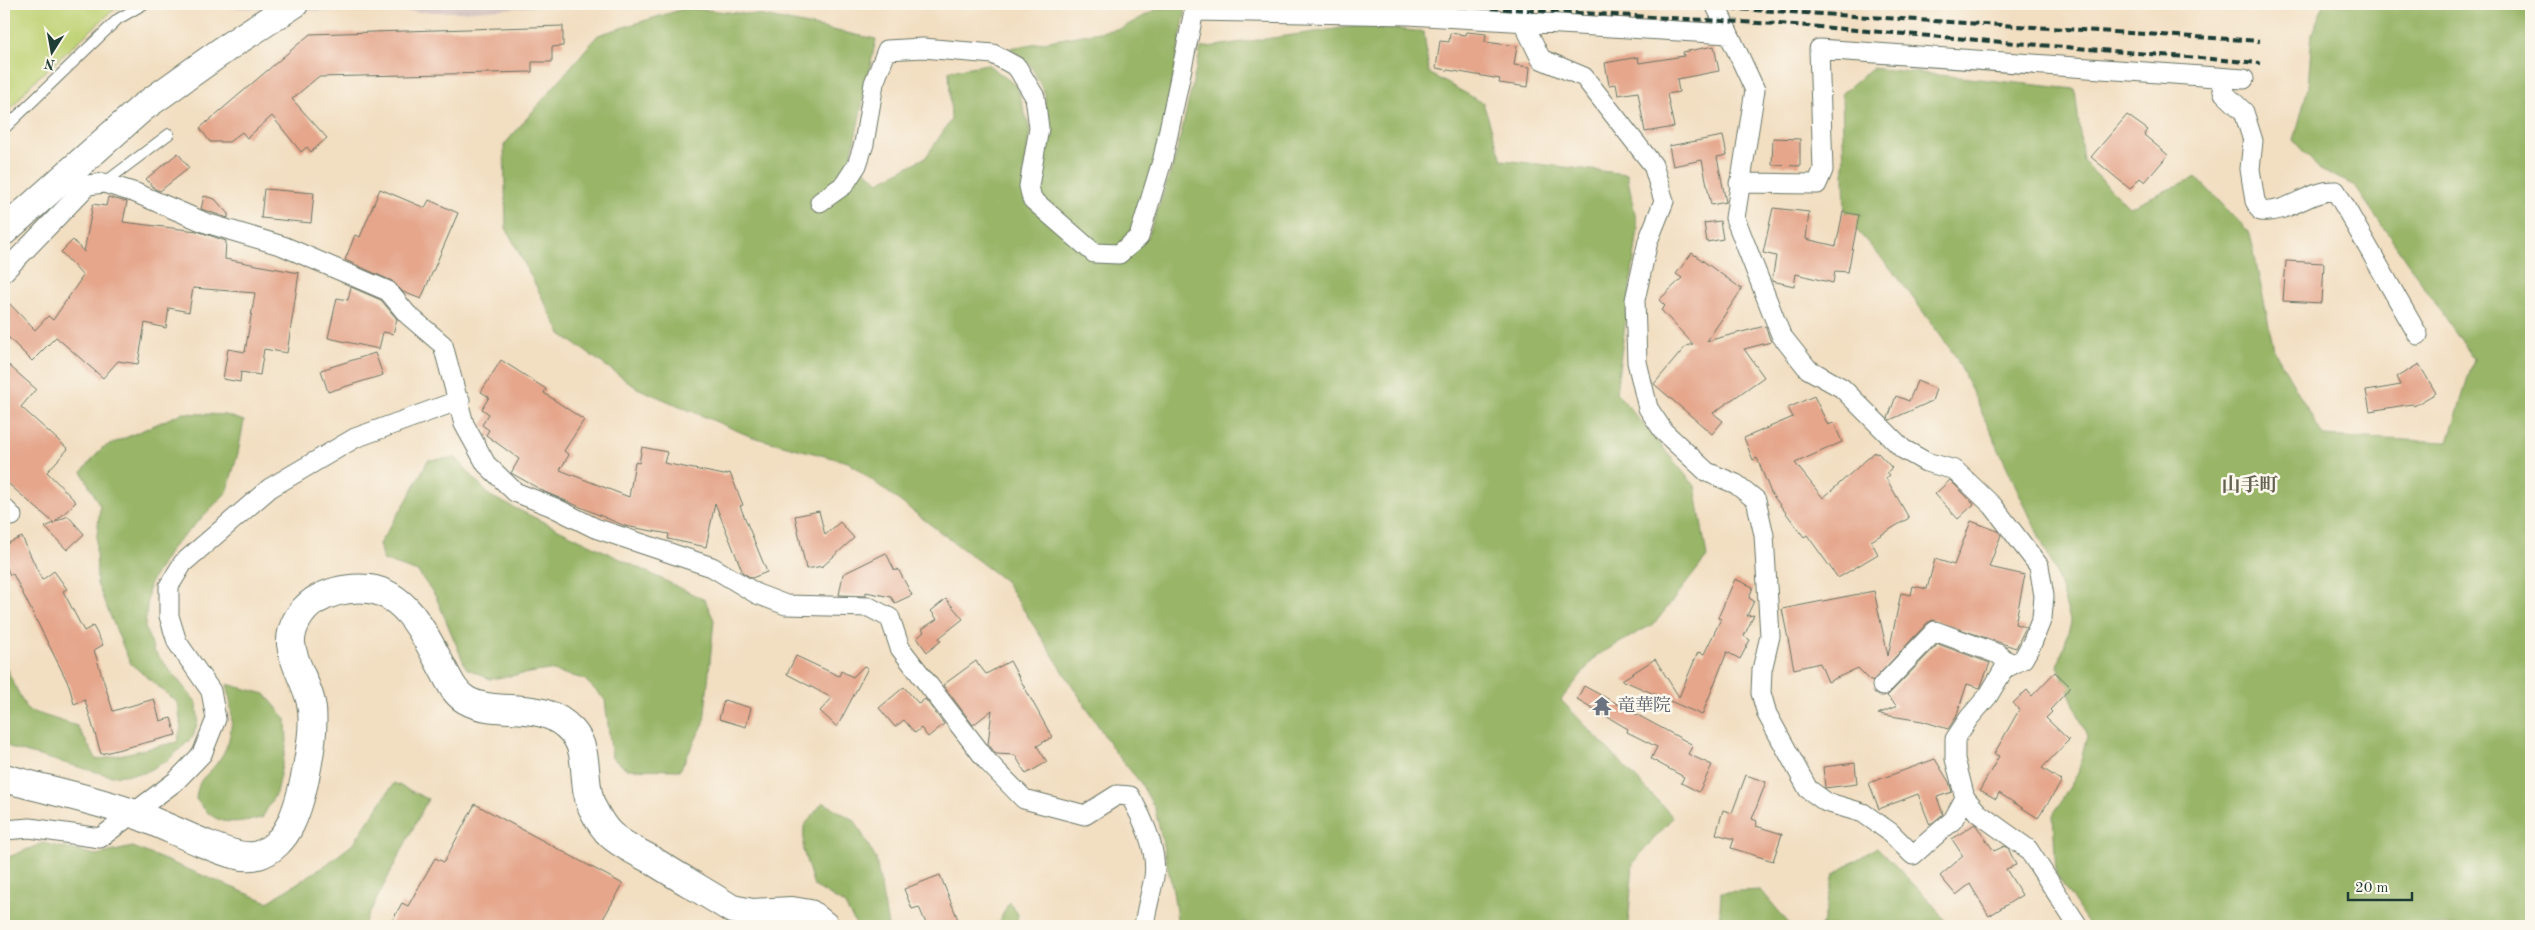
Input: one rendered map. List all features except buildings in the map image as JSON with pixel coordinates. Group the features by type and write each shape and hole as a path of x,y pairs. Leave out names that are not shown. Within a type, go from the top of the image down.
{"street":[{"path":"4,231 142,108 229,46 294,4"},
{"path":"1715,4 1755,90 1754,109 1739,183 1735,218 1781,336 1808,369 1842,388 1903,450 1926,462 1955,470 1993,506 2039,566 2044,596 2042,618 2023,659 2004,669 1988,696 1955,738 1955,759 1965,798 1978,812 2028,849 2078,926"},
{"path":"820,202 844,185 857,165 864,144 874,83 887,50 923,48 993,54 1017,67 1035,97 1039,128 1029,186 1032,199 1094,253 1119,254 1139,238 1164,158 1194,11 1408,15 1521,12 1729,34"},
{"path":"1521,12 1541,59 1584,77 1653,165 1664,201 1648,241 1635,300 1637,362 1648,408 1664,432 1707,472 1736,484 1756,500 1764,535 1770,636 1762,670 1761,692 1766,714 1808,788 1826,802 1863,813 1890,832 1913,855 1953,820 1965,798"},
{"path":"1739,183 1818,184 1823,170 1819,48 2244,79"},
{"path":"2219,77 2224,93 2244,112 2254,141 2250,169 2255,201 2261,210 2275,212 2325,191 2336,191 2418,335"},
{"path":"4,272 88,185 104,183 136,193 206,224 283,246 388,292 407,314 443,346 460,400 464,424 486,464 515,492 553,507 595,528 712,566 757,594 786,605 868,607 890,618 900,648 987,761 1024,798 1085,815 1117,795 1130,796 1139,812 1153,854 1154,875 1146,907 1144,926"},
{"path":"4,830 30,828 100,838 176,781 202,754 216,719 211,691 177,642 170,616 169,586 183,563 270,488 355,438 460,400"},
{"path":"4,778 133,814 210,846 240,855 257,856 272,848 287,831 299,802 313,718 311,701 291,646 292,630 300,616 313,602 338,590 358,588 379,590 399,602 421,629 453,688 464,699 476,704 523,708 561,721 573,732 582,746 586,787 590,804 598,819 611,835 732,909 752,913 792,911 810,914 825,926"},
{"path":"1882,686 1935,631 1998,654 2012,664"}],"lane":[{"path":"4,130 118,19 144,4"},
{"path":"104,183 169,134"}],"shaded area":[{"path":"238,4 567,4 461,12 346,12 231,8"}],"green space":[{"path":"4,4 125,4 111,12 30,85 4,118"},
{"path":"2324,4 2531,4 2531,926 2090,926 2056,874 2053,815 2078,773 2087,736 2058,666 2071,623 2056,573 1956,357 1897,276 1845,217 1842,93 1872,68 2075,89 2083,161 2129,207 2196,177 2250,233 2274,350 2323,436 2448,442 2474,359 2354,185 2320,170 2294,141 2308,87 2312,33"},
{"path":"686,8 759,15 876,39 851,158 879,182 926,157 951,120 949,71 987,64 1017,86 1030,130 1023,177 1091,260 1148,237 1175,159 1201,48 1364,25 1424,32 1429,73 1483,103 1502,160 1627,174 1638,229 1616,392 1695,486 1707,557 1655,623 1596,656 1561,700 1673,817 1633,863 1628,926 1257,926 1243,922 1238,926 1178,926 1173,891 1155,809 1140,782 1115,752 1005,581 848,462 752,437 637,388 561,334 506,228 504,145 598,35"},
{"path":"1159,8 1186,8 1159,152 1133,234 1116,247 1098,245 1041,197 1037,185 1045,130 1045,94 1031,66 1010,48 1122,28"},
{"path":"182,413 226,415 244,421 238,453 227,492 171,549 149,585 145,627 154,651 197,703 198,720 193,737 168,760 144,773 111,776 14,749 4,744 4,664 27,710 77,726 97,760 177,742 181,728 178,703 130,663 97,584 96,545 100,506 82,472 102,448"},
{"path":"456,458 490,496 705,600 714,620 704,723 680,770 627,769 612,758 605,700 584,679 549,670 490,679 466,668 436,597 418,572 383,560 379,544 407,500 428,460"},
{"path":"227,684 265,694 286,719 287,742 276,793 262,818 233,822 218,819 211,815 196,799 197,791 203,778 223,754 230,734 231,705"},
{"path":"394,783 428,799 363,926 4,926 4,859 43,843 96,855 133,847 268,902 327,864 353,844"},
{"path":"823,802 855,821 876,859 888,926 857,926 844,904 814,886 803,850 804,826"},
{"path":"1877,847 1931,902 1949,926 1820,926 1823,924 1834,874"},
{"path":"1761,890 1791,926 1719,926 1721,892"},
{"path":"1009,902 1018,914 1016,926 997,926"}],"railway":[{"path":"385,4 423,4"},
{"path":"1419,4 1795,25 2260,63"},
{"path":"1658,4 2260,41"}],"place":[{"name":"竜華院","path":"1602,706"}],"district":[{"name":"山手町","path":"2250,486"}]}
